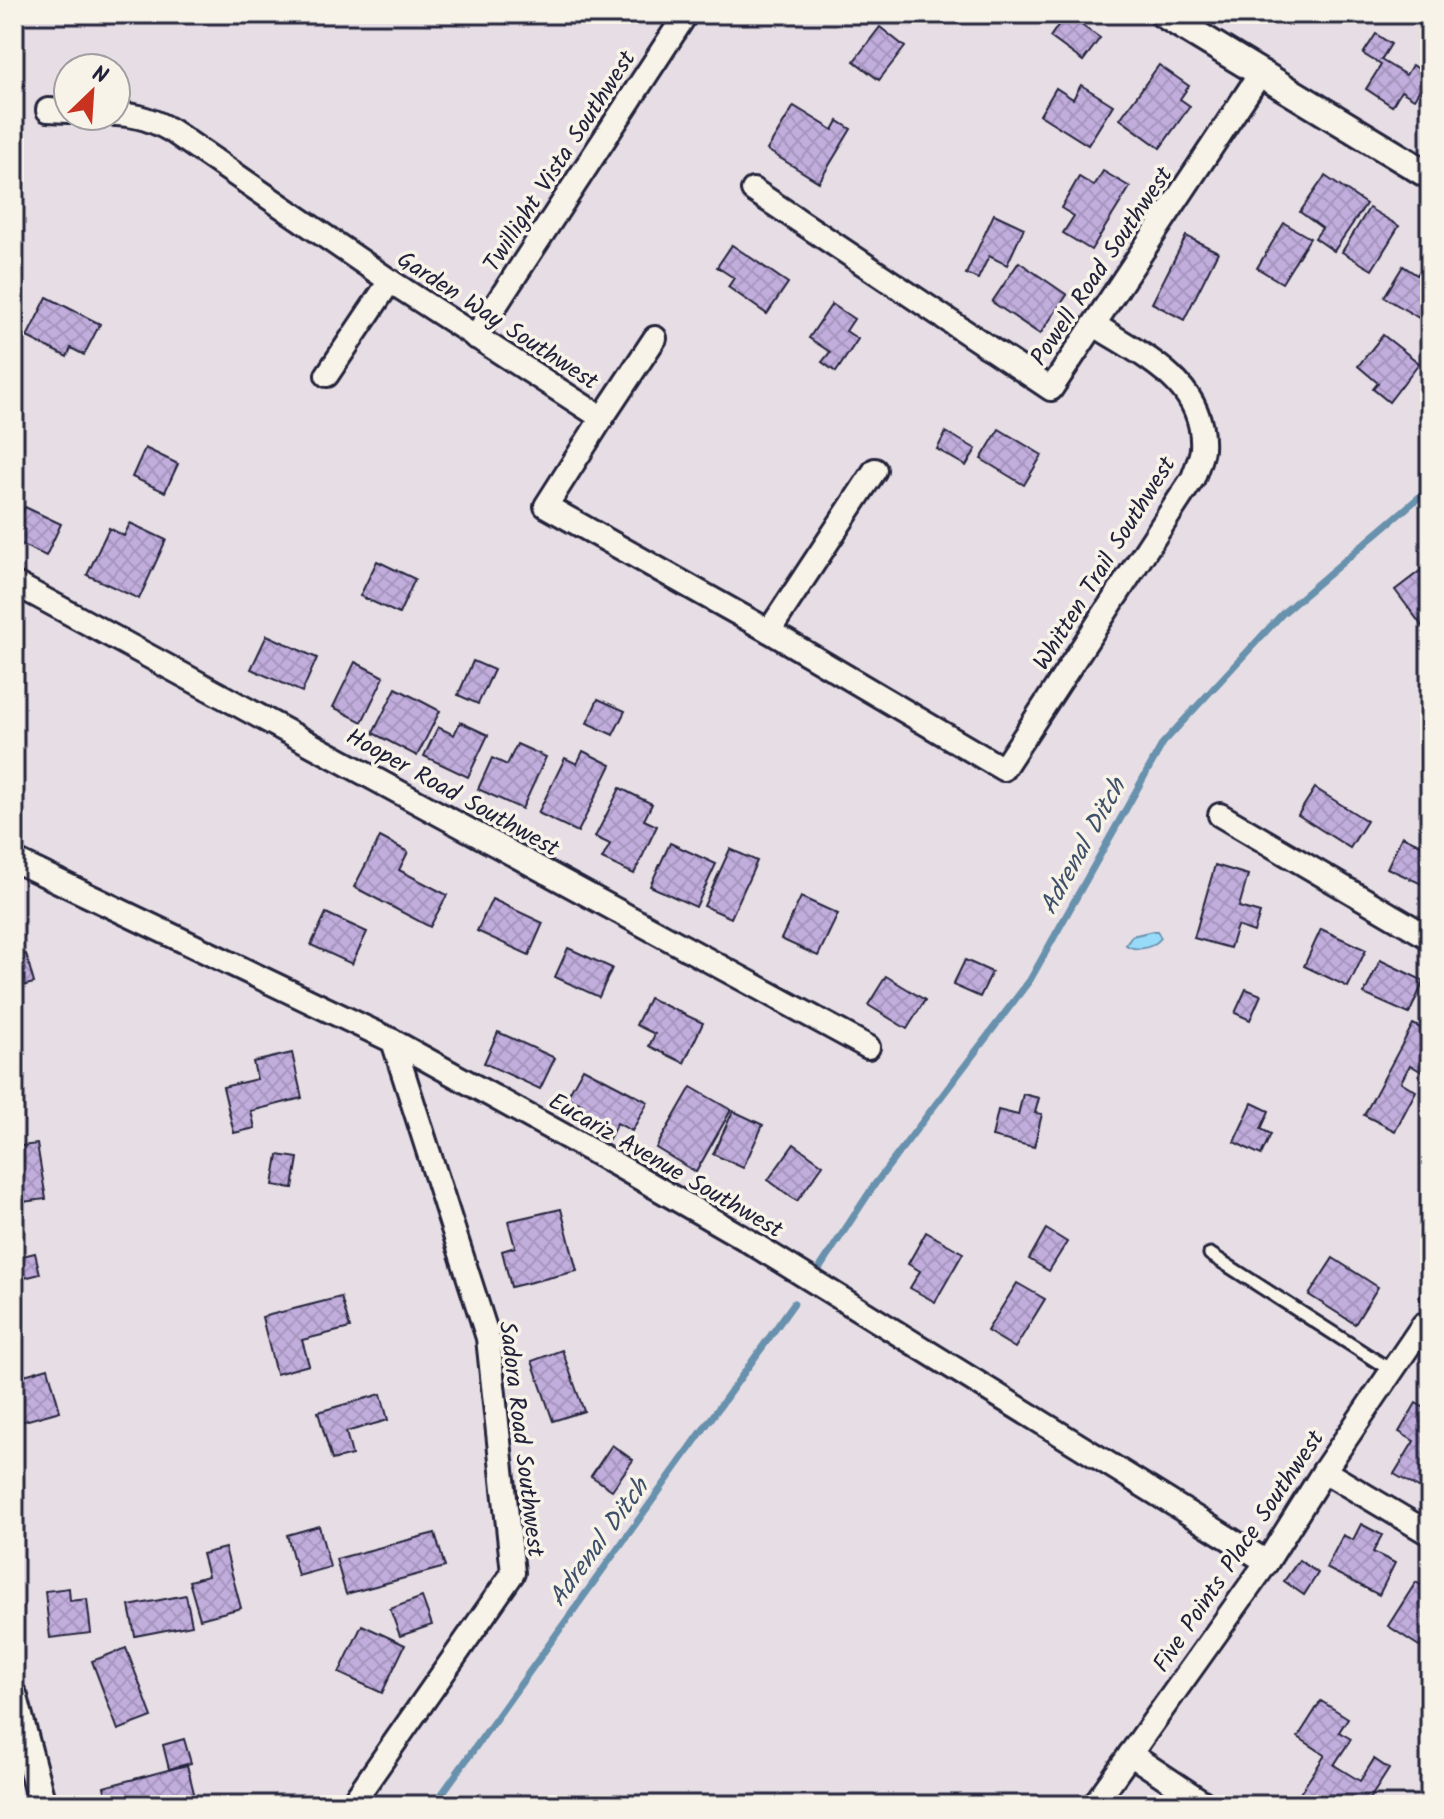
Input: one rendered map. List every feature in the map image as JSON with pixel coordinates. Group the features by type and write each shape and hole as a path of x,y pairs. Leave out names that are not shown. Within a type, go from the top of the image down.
{"street":[{"name":"Twillight Vista Southwest","path":"475,337 686,14"},
{"path":"1163,14 1430,176"},
{"name":"Powell Road Southwest","path":"753,190 1051,389 1260,74"},
{"name":"Garden Way Southwest","path":"132,114 172,131 390,281 602,418 546,506 769,631 1003,769"},
{"path":"327,375 390,281"},
{"name":"Whitten Trail Southwest","path":"1003,769 1193,478 1202,451 1200,425 1193,400 1175,378 1095,325"},
{"path":"602,418 655,338"},
{"path":"769,631 875,470"},
{"name":"Hooper Road Southwest","path":"14,583 868,1047"},
{"path":"1220,815 1430,938"},
{"name":"Eucariz Avenue Southwest","path":"14,860 393,1041 742,1237 1267,1562"},
{"name":"Sadora Road Southwest","path":"351,1805 513,1573 488,1338 393,1041"},
{"name":"Five Points Place Southwest","path":"1094,1805 1267,1562 1324,1471 1426,1327"},
{"path":"1324,1471 1430,1534"},
{"path":"14,1697 42,1805"},
{"path":"1130,1754 1207,1805"}],"lane":[{"path":"1210,1254 1392,1371"}],"water":[{"path":"1157,931 1161,938 1154,944 1145,948 1126,945 1132,936"}],"building":[{"path":"1066,14 1100,38 1083,61 1050,37"},
{"path":"880,27 905,47 879,80 854,61"},
{"path":"1376,34 1391,44 1381,60 1406,75 1412,65 1429,75 1414,99 1401,91 1392,106 1366,89 1381,65 1363,54"},
{"path":"1159,65 1189,86 1180,99 1190,106 1160,148 1120,119"},
{"path":"1081,85 1113,105 1088,145 1040,115 1056,88 1073,99"},
{"path":"794,106 833,130 838,121 851,129 819,182 767,150"},
{"path":"1103,171 1130,187 1091,250 1063,233 1074,216 1061,208 1079,177 1094,186"},
{"path":"1325,176 1366,204 1334,251 1315,238 1322,228 1300,212"},
{"path":"1369,208 1399,226 1372,270 1342,252"},
{"path":"994,214 1024,228 1007,265 989,256 978,279 966,274"},
{"path":"1284,223 1310,238 1282,283 1257,268"},
{"path":"1186,236 1218,252 1184,320 1152,303"},
{"path":"732,245 788,283 767,314 728,287 734,278 717,267"},
{"path":"1430,254 1429,324 1384,297 1403,266 1417,275"},
{"path":"1019,262 1067,295 1040,334 992,302"},
{"path":"47,297 100,324 84,355 71,348 67,357 27,337"},
{"path":"832,304 854,319 846,331 858,339 836,372 822,362 830,352 809,338"},
{"path":"1383,335 1419,363 1389,402 1373,389 1378,383 1358,366"},
{"path":"999,429 1042,455 1024,485 981,459"},
{"path":"946,432 976,449 966,466 937,449"},
{"path":"145,448 178,464 165,492 132,477"},
{"path":"25,507 61,524 46,556 14,541 14,532"},
{"path":"130,523 166,540 139,599 87,575 109,528 124,536"},
{"path":"377,561 415,579 399,614 360,596"},
{"path":"1429,564 1430,633 1428,634 1395,590"},
{"path":"267,635 317,658 302,692 251,669"},
{"path":"473,661 494,670 478,704 458,695"},
{"path":"355,662 384,677 362,722 333,707"},
{"path":"396,688 440,711 417,756 373,733"},
{"path":"598,699 625,711 613,735 587,723"},
{"path":"460,722 488,735 468,777 424,756 438,727 454,735"},
{"path":"517,744 546,757 522,809 478,789 492,758 507,765"},
{"path":"583,751 611,765 578,832 538,813 565,758 577,764"},
{"path":"620,788 652,804 644,820 657,826 634,874 602,859 610,844 595,837"},
{"path":"1315,788 1367,821 1350,848 1298,815"},
{"path":"1402,836 1425,847 1430,837 1430,876 1426,886 1387,868"},
{"path":"380,837 408,852 399,870 447,895 430,927 354,887"},
{"path":"670,843 716,864 696,907 650,886"},
{"path":"730,849 757,861 731,918 704,906"},
{"path":"1215,865 1248,875 1239,907 1260,913 1254,932 1237,926 1230,948 1194,938"},
{"path":"801,897 838,914 818,956 781,939"},
{"path":"492,899 543,923 529,955 477,931"},
{"path":"326,913 367,932 352,964 311,945"},
{"path":"1321,929 1366,950 1348,987 1304,966"},
{"path":"568,948 612,968 599,997 555,977"},
{"path":"26,954 34,983 14,988 14,957"},
{"path":"965,960 992,972 980,997 953,985"},
{"path":"1380,960 1424,981 1409,1014 1364,994"},
{"path":"886,976 925,1000 907,1029 868,1005"},
{"path":"1246,989 1261,995 1250,1020 1235,1013"},
{"path":"649,998 703,1023 684,1063 649,1046 655,1034 636,1025"},
{"path":"1430,999 1430,1021 1422,1017"},
{"path":"1413,1024 1430,1033 1430,1058 1422,1072 1410,1065 1401,1082 1416,1091 1395,1131 1364,1115"},
{"path":"498,1032 555,1058 540,1089 484,1063"},
{"path":"292,1053 302,1098 251,1111 255,1128 234,1133 223,1087 257,1079 253,1062"},
{"path":"583,1068 648,1102 632,1131 617,1123 609,1139 575,1121 583,1105 567,1097"},
{"path":"691,1087 731,1110 696,1172 656,1148"},
{"path":"1023,1094 1039,1098 1035,1113 1042,1114 1034,1147 992,1137 998,1110 1018,1115"},
{"path":"1252,1103 1269,1111 1261,1129 1271,1134 1261,1155 1234,1142"},
{"path":"733,1111 763,1125 743,1168 713,1154"},
{"path":"37,1144 46,1199 14,1203 14,1147"},
{"path":"794,1144 823,1165 797,1201 768,1180"},
{"path":"278,1155 298,1158 293,1188 273,1185"},
{"path":"561,1209 577,1271 511,1287 502,1251 515,1247 508,1221"},
{"path":"1046,1229 1067,1242 1049,1271 1029,1259"},
{"path":"926,1232 963,1253 935,1302 910,1288 920,1271 908,1264"},
{"path":"35,1253 40,1274 16,1280 23,1308 14,1310 14,1258"},
{"path":"1333,1258 1378,1287 1355,1324 1309,1295"},
{"path":"1430,1280 1430,1306 1419,1299"},
{"path":"1017,1283 1045,1299 1015,1348 987,1331"},
{"path":"341,1297 350,1328 302,1340 309,1365 276,1374 262,1317"},
{"path":"562,1350 584,1411 553,1421 532,1361"},
{"path":"48,1368 60,1411 14,1424 14,1378"},
{"path":"381,1394 388,1420 346,1432 352,1455 332,1460 318,1412"},
{"path":"1416,1403 1430,1411 1427,1425 1430,1426 1430,1482 1424,1491 1394,1474 1414,1441 1399,1432"},
{"path":"612,1445 633,1460 612,1490 591,1476"},
{"path":"1361,1524 1382,1535 1373,1552 1395,1563 1379,1595 1326,1568 1343,1535 1353,1540"},
{"path":"319,1526 330,1567 298,1576 287,1535"},
{"path":"435,1533 445,1567 346,1594 336,1559"},
{"path":"225,1548 241,1608 200,1619 189,1581 208,1576 202,1554"},
{"path":"1299,1560 1318,1573 1304,1595 1284,1581"},
{"path":"1416,1582 1430,1591 1430,1653 1388,1626"},
{"path":"69,1588 70,1601 87,1599 91,1633 50,1638 45,1591"},
{"path":"186,1595 192,1625 135,1636 129,1606"},
{"path":"422,1597 432,1625 400,1636 390,1609"},
{"path":"362,1625 405,1645 382,1693 339,1673"},
{"path":"126,1648 152,1717 118,1730 92,1661"},
{"path":"1321,1701 1348,1718 1339,1732 1351,1739 1334,1765 1360,1781 1374,1759 1389,1769 1366,1805 1307,1805 1297,1798 1325,1755 1298,1737"},
{"path":"184,1739 191,1763 169,1769 163,1745"},
{"path":"187,1765 197,1805 163,1805 161,1798 133,1805 109,1805 104,1787"}],"waterway":[{"name":"Adrenal Ditch","path":"819,1269 875,1184 1030,980 1163,743 1283,613 1430,488"},
{"name":"Adrenal Ditch","path":"434,1805 794,1303"}]}
